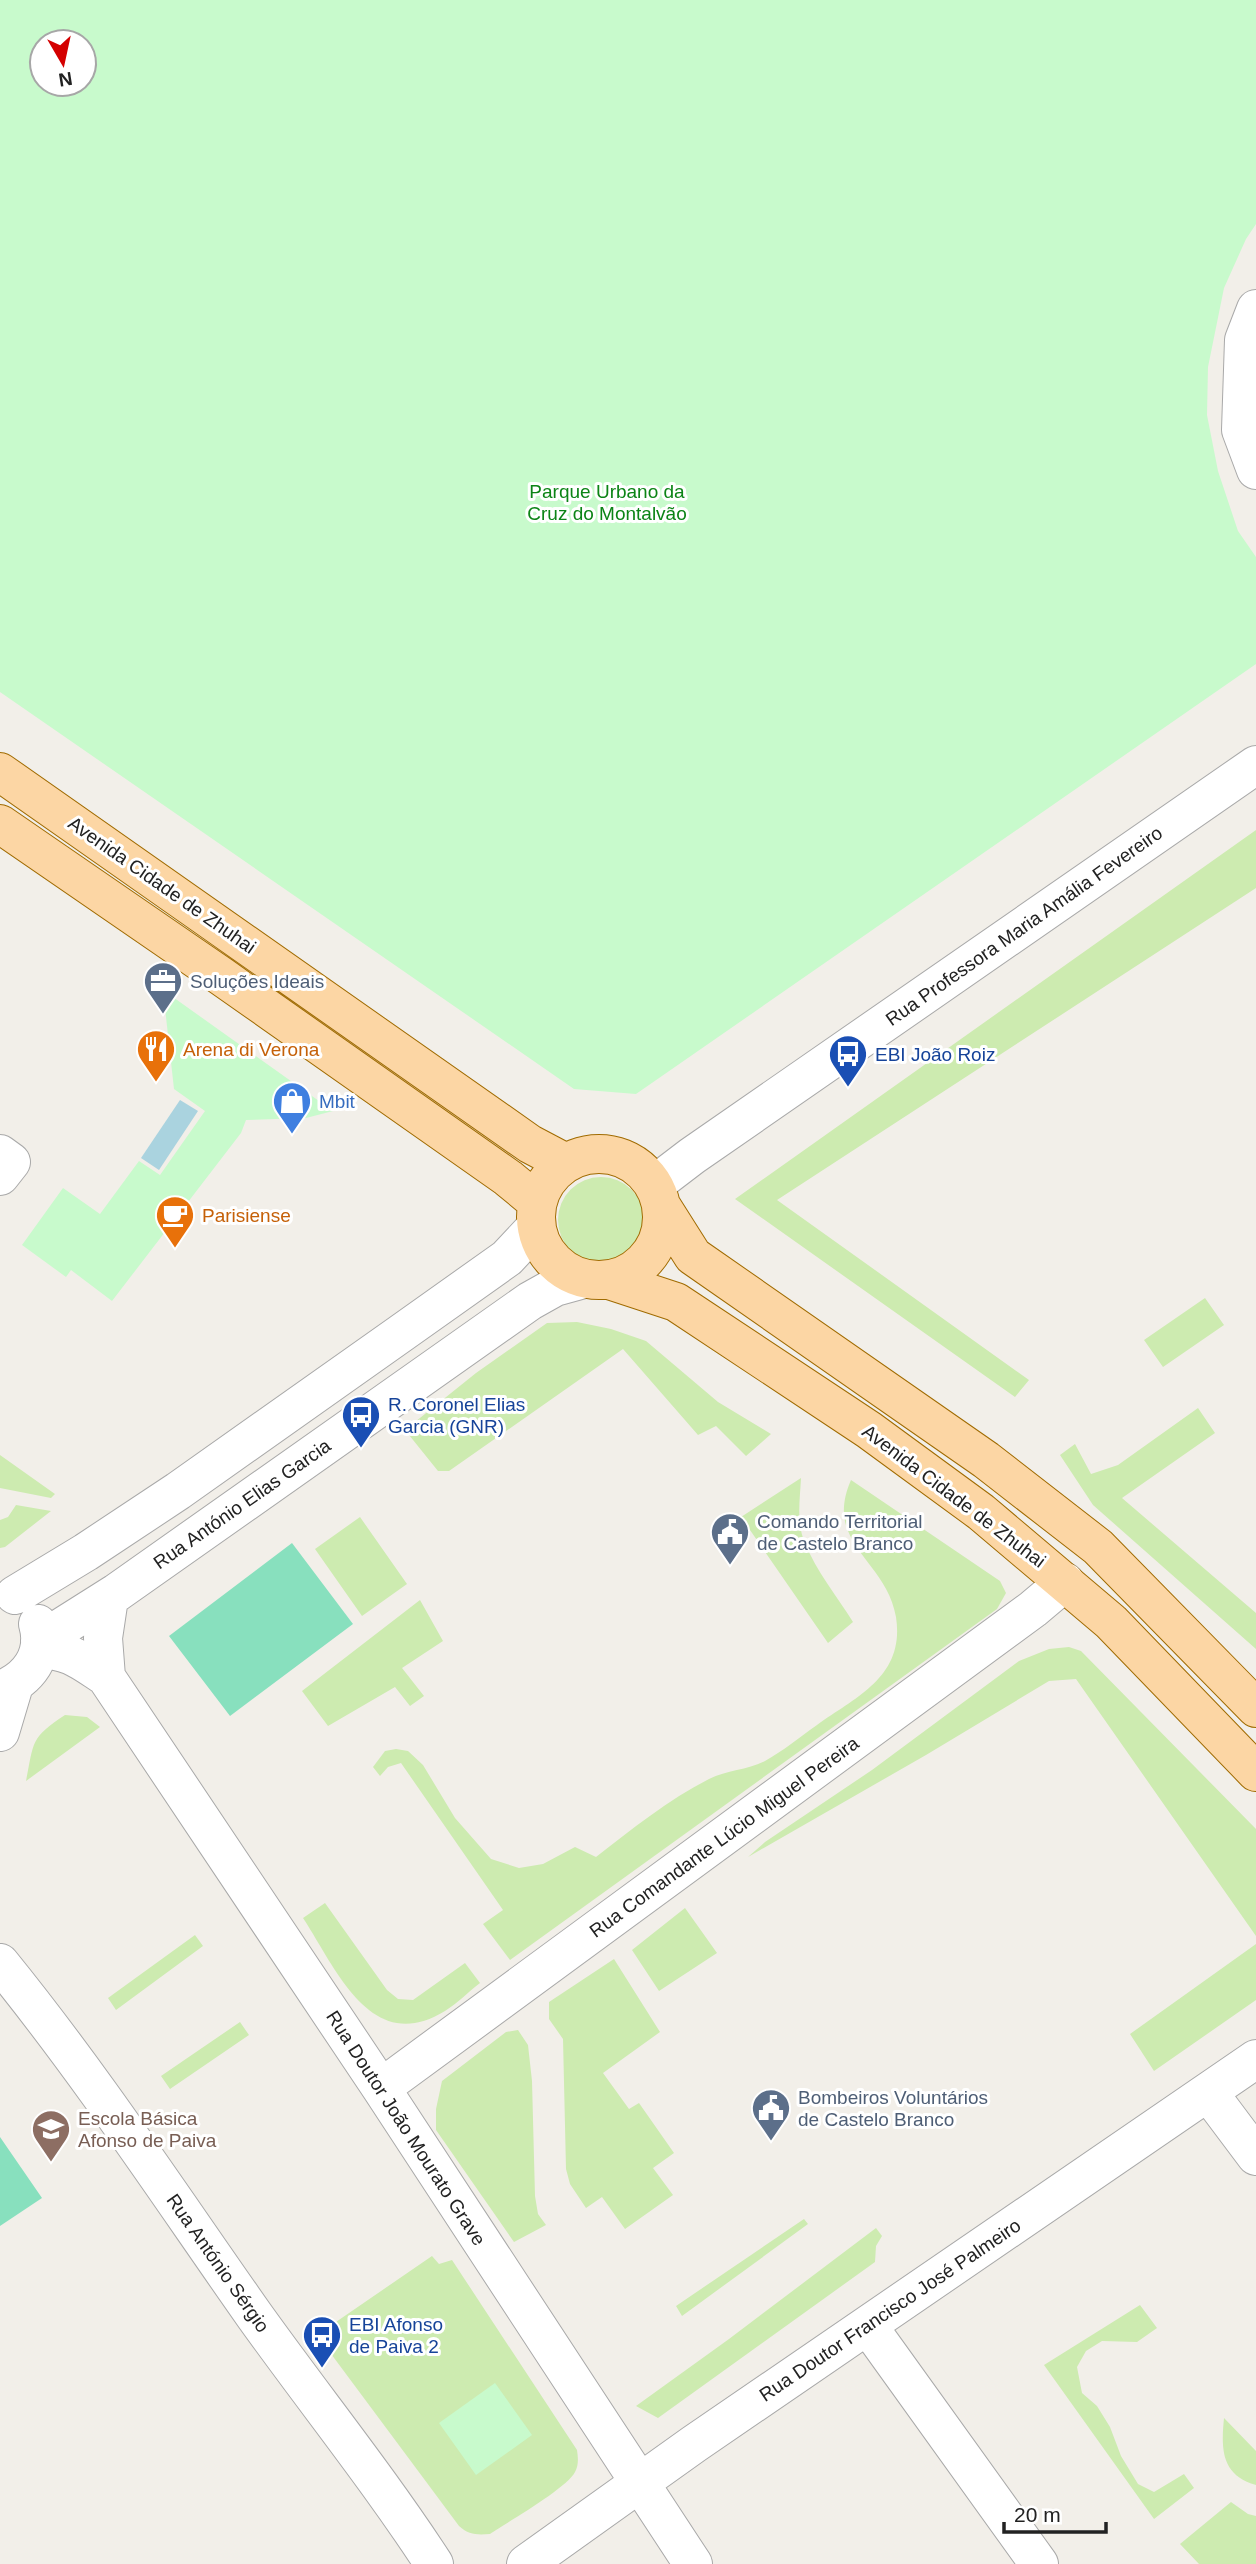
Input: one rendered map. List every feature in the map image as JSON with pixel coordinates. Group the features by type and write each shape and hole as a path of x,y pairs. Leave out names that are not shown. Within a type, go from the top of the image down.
{"main road":[{"name":"Avenida Cidade de Zhuhai","path":"0,772 530,1144 566,1163"},
{"name":"Avenida Cidade de Zhuhai","path":"0,824 508,1178 536,1214"},
{"path":"658,1196 662,1227 656,1246 644,1262 628,1274 597,1279 566,1272 552,1260 541,1245 536,1214 543,1186 553,1173 566,1163 584,1155 605,1154 624,1159 641,1169 658,1196 693,1256 986,1460 1098,1547 1256,1708"},
{"name":"Avenida Cidade de Zhuhai","path":"597,1279 676,1302 869,1430 981,1512 1111,1622 1256,1772"}],"street":[{"path":"1256,309 1244,340 1241,430 1256,470"},
{"name":"Rua Professora Maria Amália Fevereiro","path":"658,1196 726,1132 1256,765"},
{"path":"0,1154 11,1162 0,1176"},
{"path":"0,1732 38,1623 29,1607 8,1591 86,1552 178,1491 507,1258 536,1214"},
{"name":"Rua António Elias Garcia","path":"23,1669 109,1598 530,1301 555,1287 597,1279"},
{"name":"Rua Comandante Lúcio Miguel Pereira","path":"381,2088 1033,1609 1066,1582"},
{"name":"Rua Doutor João Mourato Grave","path":"109,1598 103,1638 112,1686"},
{"name":"Rua Doutor João Mourato Grave","path":"23,1669 61,1651 74,1656 112,1686 381,2088 693,2564"},
{"name":"Rua António Sérgio","path":"0,1963 47,2021 434,2564"},
{"name":"Rua Doutor Francisco José Palmeiro","path":"526,2564 694,2444 1256,2059"},
{"path":"1208,2092 1256,2156"},
{"path":"868,2326 1039,2564"}],"green space":[{"name":"Parque Urbano da Cruz do Montalvão","path":"0,0 1256,0 1256,224 1246,239 1224,288 1208,367 1207,415 1218,471 1238,531 1256,557 1256,664 636,1094 574,1089 0,692"},
{"path":"1256,830 1256,888 777,1200 1029,1380 1015,1397 735,1199"},
{"path":"163,990 333,1111 306,1118 246,1120 241,1133 112,1301 71,1270 66,1277 22,1245 63,1188 100,1214 139,1161 160,1175 205,1111 174,1089"},
{"path":"601,1177 618,1180 632,1189 641,1203 644,1220 641,1237 632,1251 618,1260 601,1263 584,1260 570,1251 561,1237 558,1220 561,1203 570,1189 584,1180"},
{"path":"1205,1298 1224,1325 1163,1367 1144,1340"},
{"path":"577,1322 611,1329 646,1341 718,1402 771,1434 746,1456 716,1426 698,1435 623,1349 449,1471 438,1471 405,1430 476,1373 547,1323"},
{"path":"1198,1408 1215,1433 1122,1498 1256,1613 1256,1649 1093,1505 1060,1455 1075,1444 1091,1474 1118,1465"},
{"path":"0,1455 55,1494 51,1498 0,1488"},
{"path":"801,1478 799,1511 802,1535 815,1564 853,1622 828,1643 741,1517"},
{"path":"851,1480 1000,1581 1006,1593 997,1609 510,1960 483,1924 503,1910 401,1763 388,1767 380,1776 373,1767 385,1751 408,1751 423,1765 455,1818 491,1859 519,1868 543,1864 575,1847 596,1857 651,1815 694,1787 716,1776 772,1757 862,1694 886,1669 893,1655 897,1637 896,1617 890,1597 850,1536 845,1520 844,1502"},
{"path":"16,1505 51,1511 5,1547 0,1548 0,1520 8,1517"},
{"path":"360,1517 407,1584 362,1616 315,1549"},
{"path":"292,1543 353,1624 230,1716 169,1636"},
{"path":"420,1600 443,1641 402,1668 424,1696 410,1706 395,1687 328,1726 302,1691"},
{"path":"1069,1647 1081,1651 1256,1829 1256,1936 1076,1679 1049,1681 748,1857 765,1842 872,1770 1019,1661 1049,1649"},
{"path":"65,1715 87,1717 100,1727 26,1781 35,1742 45,1730"},
{"path":"325,1903 387,1990 398,1999 413,2000 465,1963 480,1983 445,2011 419,2022 396,2023 376,2015 343,1982 303,1918"},
{"path":"685,1908 717,1953 659,1991 632,1950"},
{"path":"195,1935 203,1946 116,2010 108,1998"},
{"path":"1256,1944 1256,2000 1154,2071 1130,2034"},
{"path":"614,1959 660,2032 603,2073 629,2109 639,2103 674,2153 653,2168 673,2195 625,2229 602,2197 586,2208 570,2184 566,2169 563,2039 549,2019 549,2002"},
{"path":"240,2022 249,2035 170,2089 161,2076"},
{"path":"518,2030 528,2045 532,2081 535,2196 538,2214 546,2225 514,2242 436,2130 436,2109 442,2081 506,2032"},
{"path":"0,2137 42,2198 0,2226"},
{"path":"804,2219 808,2224 682,2316 676,2306"},
{"path":"876,2228 882,2236 876,2246 875,2262 658,2418 636,2406 729,2339"},
{"path":"432,2256 439,2264 452,2260 577,2450 577,2467 570,2479 490,2534 473,2534 459,2526 317,2335"},
{"path":"1140,2305 1157,2328 1137,2342 1102,2341 1086,2351 1077,2367 1082,2393 1097,2406 1110,2427 1121,2456 1138,2484 1154,2492 1184,2474 1194,2488 1154,2519 1044,2365"},
{"path":"495,2383 532,2435 476,2475 439,2423"},
{"path":"1224,2418 1256,2451 1256,2485 1244,2481 1230,2468 1224,2450"},
{"path":"1231,2502 1248,2514 1256,2516 1256,2564 1199,2564 1180,2544"}],"water":[{"path":"180,1100 198,1111 159,1170 141,1158"}],"place":[{"name":"Soluções Ideais","path":"163,1015"},
{"name":"Arena di Verona","path":"156,1083"},
{"name":"EBI João Roiz","path":"848,1088"},
{"name":"Mbit","path":"292,1135"},
{"name":"Parisiense","path":"175,1249"},
{"name":"R. Coronel Elias Garcia (GNR)","path":"361,1449"},
{"name":"Comando Territorial de Castelo Branco","path":"730,1566"},
{"name":"Bombeiros Voluntários de Castelo Branco","path":"771,2142"},
{"name":"Escola Básica Afonso de Paiva","path":"51,2163"},
{"name":"EBI Afonso de Paiva 2","path":"322,2369"}]}
